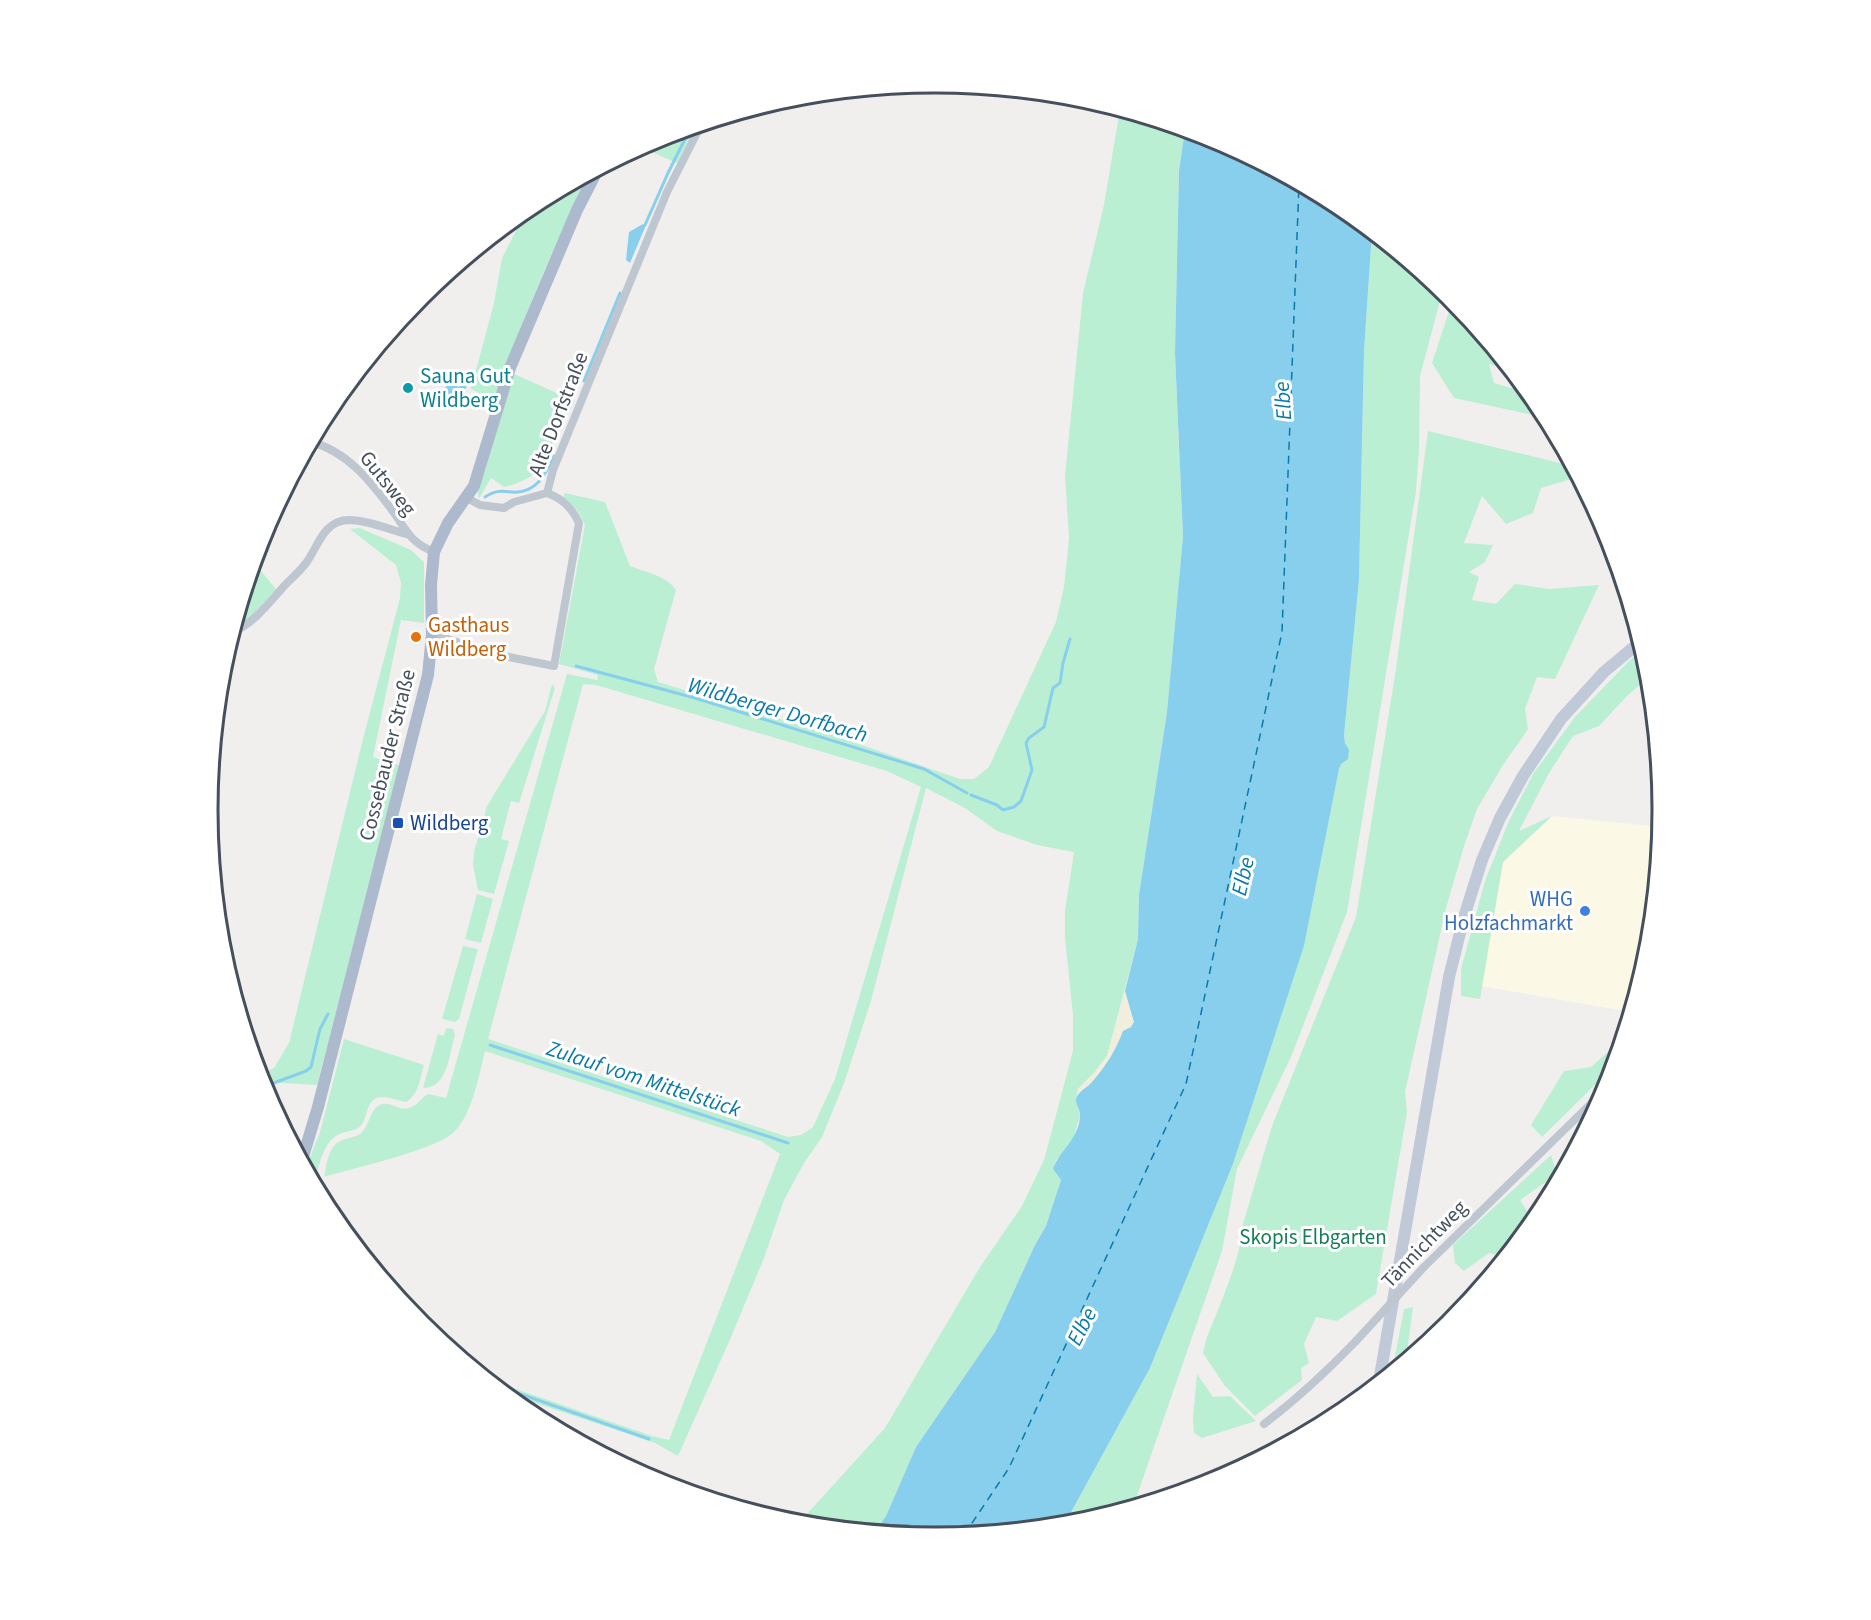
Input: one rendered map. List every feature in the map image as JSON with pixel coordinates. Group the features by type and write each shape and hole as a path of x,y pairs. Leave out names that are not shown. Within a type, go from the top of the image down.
{"main road":[{"name":"Cossebauder Straße","path":"305,1150 428,675 432,634 431,585 434,552 448,523 467,498 479,472 510,368 577,210 592,181"},
{"path":"1381,1372 1449,977 1464,917 1482,860 1500,818 1523,776 1561,719 1604,672 1634,647"}],"street":[{"name":"Alte Dorfstraße","path":"432,634 493,654 554,666 579,523 573,510 557,497 547,494 553,470 667,192 696,135"},
{"name":"Gutsweg","path":"319,445 336,452 349,461 393,512 406,534 421,547 434,552"},
{"path":"467,498 480,505 504,508 514,502 547,494"},
{"path":"242,628 258,615 306,564 323,532 334,524 347,520 356,521 406,534"},
{"name":"Tännichtweg","path":"1264,1424 1330,1368 1424,1268 1588,1107"}],"shaded area":[{"name":"WHG Holzfachmarkt","path":"1552,816 1652,826 1651,857 1639,950 1623,1011 1481,986 1503,862"}],"green space":[{"path":"1119,117 1184,138 1179,171 1175,353 1183,536 1167,712 1139,895 1138,939 1107,1056 1078,1089 1076,1102 1080,1115 1073,1140 1056,1160 1053,1169 1061,1180 1046,1226 995,1332 916,1447 880,1524 806,1515 885,1428 980,1267 1022,1206 1044,1160 1073,1051 1073,1015 1065,938 1065,911 1074,852 1037,845 997,831 965,808 926,788 871,1001 844,1083 822,1137 804,1163 784,1200 764,1258 678,1456 655,1443 530,1401 510,1387 669,1440 780,1154 761,1141 485,1051 466,1116 454,1132 444,1139 413,1152 324,1177 327,1163 335,1145 360,1134 378,1106 385,1104 409,1108 428,1094 446,1098 567,674 597,680 598,675 559,664 585,525 576,509 563,497 565,493 605,502 630,566 667,581 676,590 654,669 658,682 827,733 960,779 974,779 989,767 1056,622 1064,587 1069,538 1065,476 1083,293 1104,205","holes":["583,684 596,685 887,771 921,787 835,1079 813,1127 801,1135 788,1137 488,1039"]},
{"path":"691,137 677,163 652,152"},
{"path":"586,184 539,284 494,400 471,389 494,303 502,258 518,228"},
{"path":"1371,241 1440,301 1420,376 1416,491 1347,912 1291,1057 1237,1169 1222,1251 1136,1498 1070,1514 1150,1368 1233,1164 1304,946 1339,769 1345,761 1344,735 1359,580 1364,351"},
{"path":"1449,310 1475,337 1498,367 1489,364 1494,383 1515,389 1534,415 1454,398 1432,363"},
{"path":"514,374 575,401 540,469 525,480 504,487 491,478 479,499 477,489 485,472"},
{"name":"Skopis Elbgarten","path":"1428,431 1563,464 1571,479 1541,488 1533,513 1506,524 1482,496 1464,543 1493,545 1485,562 1469,572 1479,577 1472,600 1496,604 1515,584 1549,589 1599,585 1555,679 1537,677 1525,709 1528,729 1477,809 1465,843 1446,908 1405,1092 1407,1112 1376,1294 1337,1321 1316,1317 1304,1344 1309,1363 1301,1368 1302,1380 1255,1416 1225,1386 1203,1353 1238,1254 1240,1234 1272,1126 1356,917 1396,669"},
{"path":"360,528 411,550 424,562 424,623 401,620 373,757 401,766 317,1085 272,1082 268,1071 274,1068 289,1043 400,598 401,583 396,565 350,529"},
{"path":"260,570 276,589 244,622"},
{"path":"1636,656 1641,684 1599,726 1573,736 1549,773 1519,831 1552,816 1503,862 1480,999 1461,996 1461,969 1485,881 1508,823 1533,774 1575,717"},
{"path":"552,684 555,688 519,803 511,801 501,839 509,841 494,894 478,890 473,865 474,852 487,806 545,711"},
{"path":"477,894 493,899 481,943 465,939"},
{"path":"463,946 478,949 459,1019 455,1022 442,1019"},
{"path":"446,1028 453,1029 455,1035 446,1069 438,1082 431,1087 423,1088 438,1034 444,1036"},
{"path":"344,1039 424,1065 414,1095 406,1102 386,1097 372,1101 362,1125 338,1134 327,1145 317,1172 310,1159 320,1132"},
{"path":"1611,1049 1599,1081 1542,1137 1531,1125 1564,1071 1591,1067"},
{"path":"1551,1155 1555,1169 1549,1180 1520,1200 1527,1211 1523,1220 1497,1255 1489,1253 1464,1271 1455,1263 1453,1245"},
{"path":"1413,1307 1407,1350 1394,1361 1404,1309"},
{"path":"1197,1374 1213,1397 1230,1396 1256,1421 1202,1438 1194,1433"}],"sand":[{"path":"1125,991 1134,1022 1131,1027 1123,1031 1115,1050 1099,1074 1077,1095 1078,1089 1107,1056"}],"water":[{"name":"Elbe","path":"1184,138 1253,167 1294,189 1371,241 1364,351 1359,580 1344,735 1349,750 1348,759 1341,764 1339,769 1304,946 1233,1164 1150,1368 1070,1514 1029,1521 982,1525 936,1527 880,1524 916,1447 995,1332 1046,1226 1061,1180 1053,1169 1073,1138 1079,1124 1080,1113 1076,1098 1102,1070 1123,1031 1131,1027 1134,1022 1125,991 1138,939 1139,895 1167,712 1183,536 1175,353 1179,171"},
{"path":"643,224 646,225 630,263 626,260 629,232"},
{"path":"449,383 459,387 462,384 467,387 458,397 452,396 446,405 441,405 429,394 431,390 442,392"}],"waterway":[{"path":"645,225 685,139"},
{"path":"584,381 620,293"},
{"path":"485,497 501,491 528,490 544,476 554,456"},
{"name":"Wildberger Dorfbach","path":"971,795 997,805 1003,810 1014,807 1021,801 1032,770 1026,743 1044,727 1053,688 1060,683 1070,639"},
{"name":"Wildberger Dorfbach","path":"576,666 695,698 924,769 967,793"},
{"name":"Zulauf vom Mittelstück","path":"273,1083 311,1067 320,1029 328,1014"},
{"name":"Zulauf vom Mittelstück","path":"490,1045 788,1143"},
{"path":"520,1394 649,1439"}],"ferry route":[{"path":"970,1526 1009,1468 1186,1084 1282,632 1299,192"}],"place":[{"name":"Sauna Gut Wildberg","path":"408,388"},
{"name":"Gasthaus Wildberg","path":"416,637"},
{"name":"Wildberg","path":"398,823"},
{"name":"WHG Holzfachmarkt","path":"1585,911"}]}
